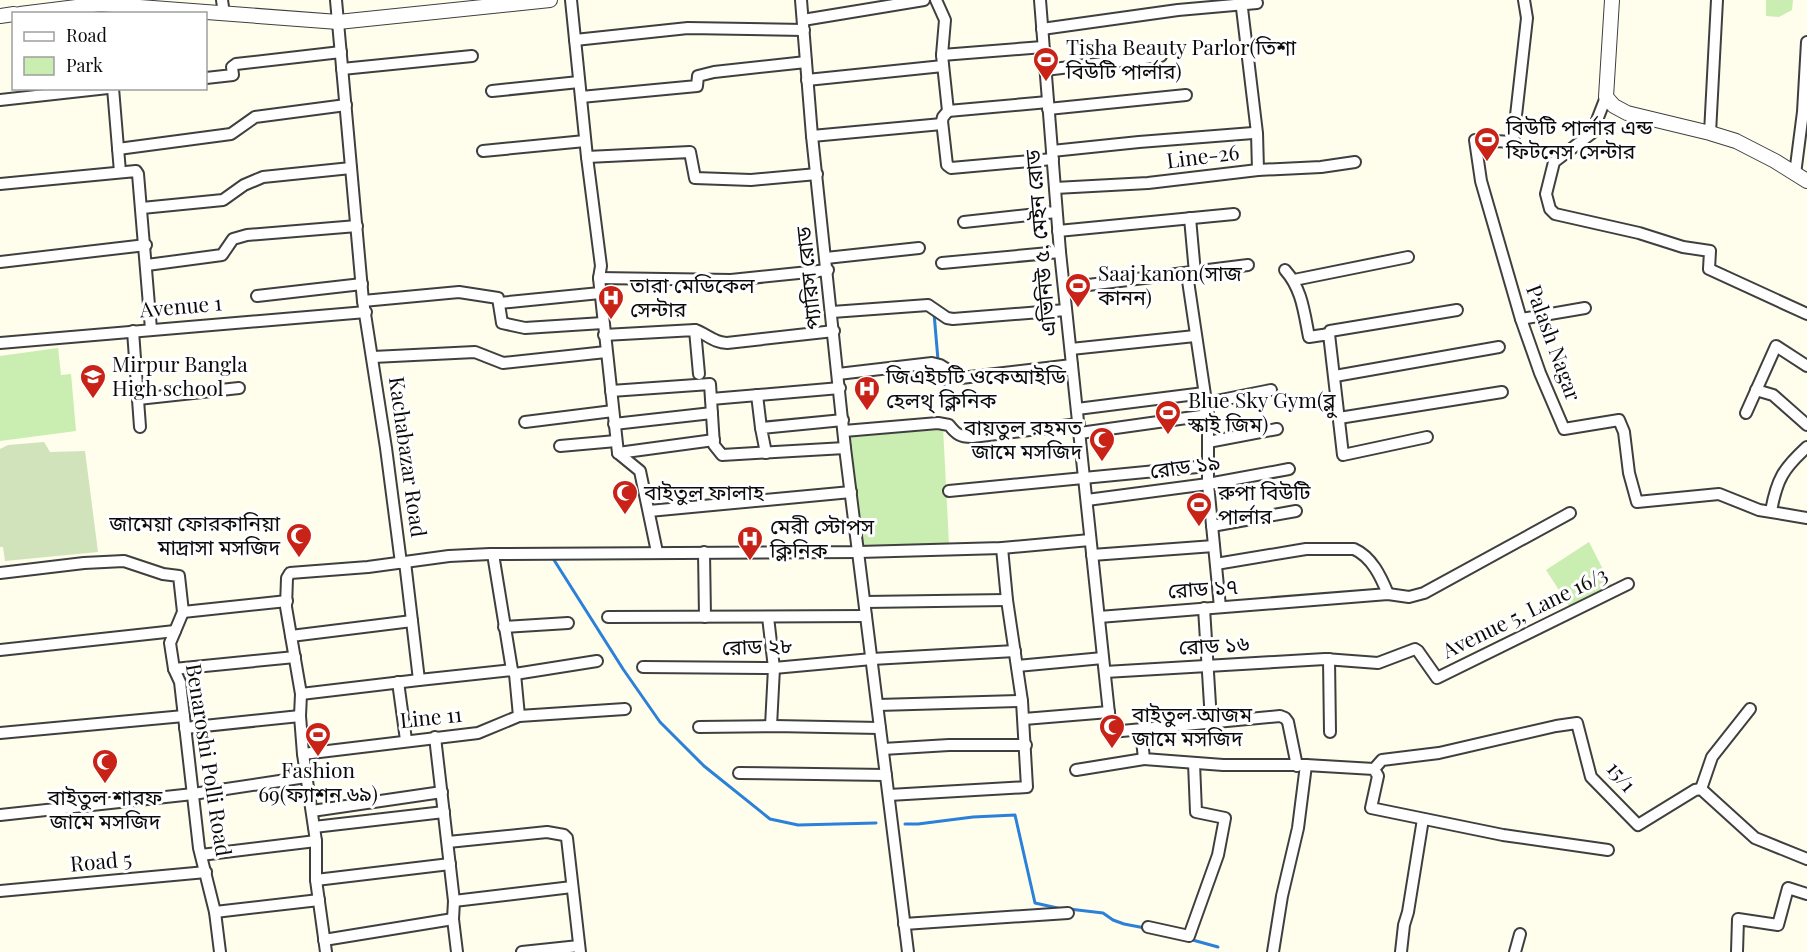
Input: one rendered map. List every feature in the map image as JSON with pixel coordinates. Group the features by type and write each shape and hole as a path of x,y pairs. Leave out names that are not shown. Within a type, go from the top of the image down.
{"street":[{"name":"Kachabazar Road","path":"336,0 362,284 419,680"},
{"path":"40,12 100,6 223,7 338,22 550,0"},
{"path":"571,0 585,141 601,266 600,293 616,441 618,453 640,471 657,552"},
{"name":"প্যারিস রোড","path":"801,0 812,136 828,270 845,448 908,952"},
{"path":"575,40 688,28 803,25 924,0"},
{"path":"936,0 945,20 943,61 948,111 943,117 942,124 948,167 1139,142 1253,133"},
{"name":"এভিনিউ ৫, মেইন রোড","path":"1040,0 1056,212 1111,732 1140,730"},
{"name":"Palash Nagar","path":"1524,0 1527,18 1513,142 1475,140 1480,181 1521,319 1540,373 1564,429 1619,420 1624,432 1629,473 1637,502 1719,494 1758,510 1807,518"},
{"path":"1612,0 1606,97 1592,133 1554,162 1546,194 1550,209 1556,214 1639,233 1683,247 1710,251 1709,270 1807,314"},
{"path":"1710,133 1717,0"},
{"path":"1042,29 1242,2 1257,3"},
{"path":"1242,2 1257,133 1258,170"},
{"path":"1606,97 1614,106 1628,113 1737,141 1801,177 1807,42"},
{"path":"807,80 1043,47"},
{"path":"207,78 232,75 232,67 236,64 341,52"},
{"path":"342,69 472,56"},
{"path":"1045,70 1161,56"},
{"path":"581,97 697,87 698,76 714,72 806,62"},
{"path":"492,91 579,82"},
{"path":"0,100 92,90"},
{"path":"110,90 120,172"},
{"path":"948,111 1186,95"},
{"path":"118,149 231,134 255,117 346,105"},
{"path":"812,136 942,124"},
{"path":"483,152 585,141"},
{"path":"587,157 690,152 695,178 750,180 817,174"},
{"name":"Line-26","path":"1055,188 1148,183 1258,170 1321,167 1355,162"},
{"path":"142,208 223,200 244,185 263,177 351,168"},
{"path":"0,184 136,171 146,245 152,329"},
{"path":"964,222 1056,212"},
{"path":"1058,231 1234,214"},
{"path":"1190,218 1195,336 1208,415 1208,484 1220,607"},
{"path":"147,265 222,255 233,239 247,235 357,226"},
{"path":"0,262 146,245"},
{"path":"826,258 919,248"},
{"path":"942,263 1060,252"},
{"path":"1294,280 1408,257"},
{"path":"1064,288 1191,274 1248,265"},
{"path":"599,278 731,280 828,270"},
{"path":"1285,270 1294,280 1301,296 1309,337 1329,334 1330,331 1457,310"},
{"path":"257,296 362,284"},
{"path":"365,307 459,292 498,298 502,323 515,327 695,330 706,333 714,341 727,343 834,331"},
{"path":"499,303 600,293"},
{"path":"832,312 928,305 947,318 953,319 1066,310"},
{"name":"Avenue 1","path":"0,343 365,307"},
{"path":"1521,319 1585,308"},
{"path":"695,330 699,374"},
{"path":"133,331 140,427"},
{"path":"1329,334 1343,455 1427,437"},
{"path":"1071,349 1195,336"},
{"path":"1746,413 1776,346 1807,366"},
{"path":"1335,376 1499,347"},
{"name":"Kachabazar Road","path":"373,357 475,352 503,363 606,352"},
{"path":"838,374 932,363 940,365 961,378 1072,365"},
{"path":"610,391 710,384 714,445 722,455 845,448"},
{"path":"138,399 239,388"},
{"path":"711,399 840,388"},
{"path":"1077,410 1270,390"},
{"path":"1756,390 1773,396 1807,425"},
{"path":"1339,418 1502,392"},
{"path":"757,396 766,453"},
{"path":"525,422 613,411"},
{"path":"614,424 712,413"},
{"path":"761,428 938,423 949,425 956,434 962,437 972,437 1208,415"},
{"path":"1208,442 1277,429"},
{"path":"618,453 714,440"},
{"path":"560,446 616,441"},
{"path":"1771,511 1775,488 1783,472 1790,462 1807,447"},
{"path":"949,491 1208,466"},
{"name":"রোড ১৯","path":"1087,500 1208,484 1289,469"},
{"path":"649,511 851,492"},
{"path":"1212,526 1296,511"},
{"name":"রোড ১৭","path":"1099,616 1388,594 1409,597 1424,593 1570,513"},
{"path":"326,952 316,880 316,841 303,754 301,694 287,601 287,579 290,573 449,556 493,554 859,552 1002,548 1090,540"},
{"path":"1092,555 1214,546"},
{"path":"889,795 1027,787 1024,719 1002,548"},
{"path":"1216,564 1306,549 1354,549 1360,551 1370,561 1383,580 1388,594"},
{"path":"704,552 705,617"},
{"path":"493,554 504,627 514,672 519,716"},
{"name":"Benaroshi Polli Road","path":"0,573 84,563 124,561 163,574 179,576 183,612 170,643 174,669 180,682 198,848 215,912 220,951"},
{"name":"Avenue 5, Lane 16/3","path":"1417,650 1439,678 1628,584"},
{"path":"865,602 1007,600"},
{"path":"183,612 287,601"},
{"path":"1204,608 1211,721"},
{"path":"608,617 867,616"},
{"path":"768,617 774,668 771,726"},
{"path":"291,636 412,621"},
{"path":"504,627 568,623"},
{"path":"0,650 175,631"},
{"name":"রোড ১৬","path":"1105,672 1327,659 1378,663 1417,650"},
{"name":"রোড ২৮","path":"643,667 774,668 872,659 1015,651"},
{"path":"174,669 295,657"},
{"path":"1017,666 1103,658"},
{"path":"1327,659 1330,732"},
{"path":"301,694 597,661"},
{"path":"398,682 406,740"},
{"path":"878,705 1022,701"},
{"name":"Line 11","path":"303,754 478,733 519,716 625,709"},
{"path":"1750,709 1712,757 1701,789 1755,838 1807,859"},
{"path":"1024,719 1109,711"},
{"path":"0,733 184,716"},
{"path":"185,728 300,716"},
{"path":"1144,759 1140,730 1211,721 1280,716 1288,722 1301,765 1298,828 1282,896 1273,952"},
{"name":"15/1","path":"1076,770 1144,759 1194,763 1374,769 1382,760 1439,753 1577,723 1591,777 1638,825 1695,790 1701,789"},
{"path":"699,727 880,728"},
{"path":"435,737 454,900 453,920 457,952"},
{"path":"883,749 950,745 1026,745"},
{"path":"1148,927 1189,936 1218,855 1225,818 1196,812 1194,763"},
{"path":"1374,769 1378,776 1371,807 1503,836 1608,850"},
{"path":"739,773 886,775"},
{"path":"0,815 193,794 306,777"},
{"path":"312,811 442,792"},
{"path":"314,827 444,812"},
{"path":"1401,952 1423,819"},
{"path":"448,842 547,832 564,835 567,838 579,949 522,952"},
{"path":"201,855 316,841"},
{"path":"316,880 450,864"},
{"name":"Road 5","path":"0,891 206,872"},
{"path":"454,900 572,887"},
{"path":"1737,952 1738,919 1778,925 1788,888 1807,894"},
{"path":"215,912 319,900"},
{"path":"904,924 1068,913"},
{"path":"324,940 453,920"},
{"path":"1515,952 1520,934"},
{"path":"208,952 220,951"}],"green space":[{"path":"1766,0 1793,0 1792,10 1779,17 1766,16"},
{"path":"58,348 61,375 71,374 76,431 0,441 0,356"},
{"path":"943,427 949,545 859,545 849,438 854,433"},
{"path":"44,442 50,452 85,451 98,552 5,561 3,547 0,547 0,449 8,445"},
{"path":"1589,542 1611,585 1571,609 1546,570"}],"waterway":[{"path":"934,313 938,360"},
{"path":"941,370 944,385"},
{"path":"554,560 623,669 660,722 704,766 770,819 798,825 876,823"},
{"path":"905,824 1015,815 1035,903 1062,909"},
{"path":"1069,909 1103,913 1124,924 1145,928"},
{"path":"1189,939 1218,947"}],"place":[{"name":"Tisha Beauty Parlor(তিশা বিউটি পার্লার)","path":"1046,83"},
{"name":"বিউটি পার্লার এন্ড ফিটনেস সেন্টার","path":"1487,163"},
{"name":"Saaj kanon(সাজ কানন)","path":"1078,309"},
{"name":"তারা মেডিকেল সেন্টার","path":"611,321"},
{"name":"Mirpur Bangla High school","path":"93,400"},
{"name":"জিএইচটি ওকেআইডি হেলথ্ ক্লিনিক","path":"867,412"},
{"name":"Blue Sky Gym(ব্লু স্কাই জিম)","path":"1168,436"},
{"name":"বায়তুল রহমত জামে মসজিদ","path":"1102,463"},
{"name":"বাইতুল ফালাহ","path":"625,516"},
{"name":"রুপা বিউটি পার্লার","path":"1199,528"},
{"name":"জামেয়া ফোরকানিয়া মাদ্রাসা মসজিদ","path":"299,559"},
{"name":"মেরী স্টোপস ক্লিনিক","path":"750,562"},
{"name":"বাইতুল আজম জামে মসজিদ","path":"1112,750"},
{"name":"Fashion 69(ফ্যাশন ৬৯)","path":"318,758"},
{"name":"বাইতুল শারফ জামে মসজিদ","path":"105,785"}]}
